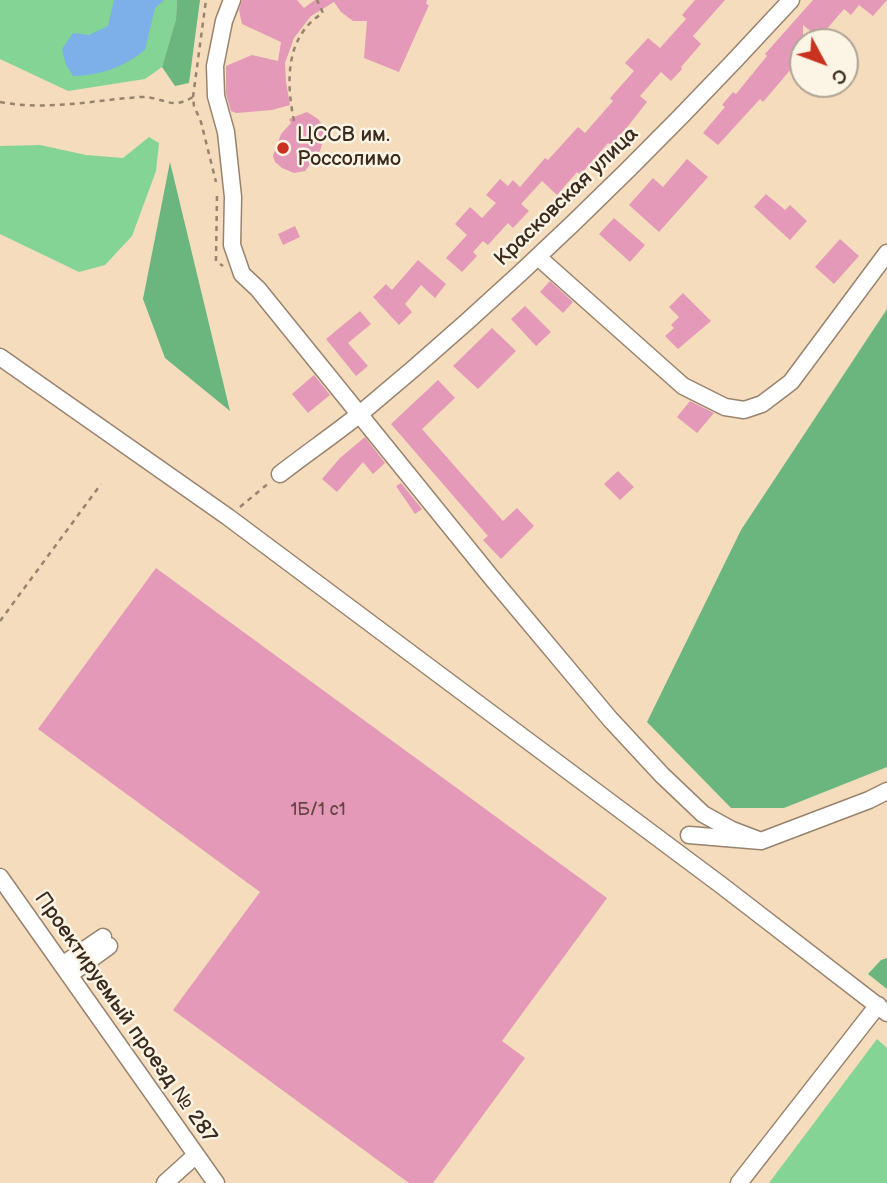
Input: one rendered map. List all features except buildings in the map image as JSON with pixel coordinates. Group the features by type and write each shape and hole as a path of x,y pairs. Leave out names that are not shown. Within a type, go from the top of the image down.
{"street":[{"path":"232,0 224,21 215,66 216,96 226,132 233,197 232,245 242,274 258,289 491,577 662,775 703,814 732,830 761,841"},
{"name":"Красковская улица","path":"280,474 360,414 538,257 717,81 791,0"},
{"path":"538,257 683,386 725,407 744,410 762,404 791,382 887,253"},
{"path":"0,357 239,526 882,1009 738,1183"},
{"path":"689,835 761,841 887,791"},
{"name":"Проектируемый проезд № 287","path":"0,877 216,1183"},
{"path":"66,970 106,941"},
{"path":"164,1183 196,1155"}],"path":[{"path":"206,0 193,97 217,187 216,261 242,274"},
{"path":"293,121 289,84 291,61 300,35 308,24 323,13 317,0"},
{"path":"0,102 56,105 145,97 166,104 182,104 193,97"},
{"path":"236,510 280,474"},
{"path":"0,621 101,484"}],"green space":[{"path":"0,0 177,0 176,19 162,67 145,79 68,91 0,59"},
{"path":"177,0 200,0 189,83 175,86 162,67 176,19"},
{"path":"149,137 159,143 156,171 132,236 105,265 79,272 0,234 0,146 40,145 86,155 123,158"},
{"path":"170,162 230,411 165,358 143,299"},
{"path":"887,309 887,767 784,808 731,808 647,722 741,530"},
{"path":"887,958 887,989 868,974 881,960"},
{"path":"877,1039 887,1048 887,1183 769,1183"}],"water":[{"path":"114,0 164,0 155,8 145,50 111,69 73,76 66,65 62,49 73,33 89,35 108,26"}],"place":[{"name":"ЦССВ им. Россолимо","path":"283,148"}]}
